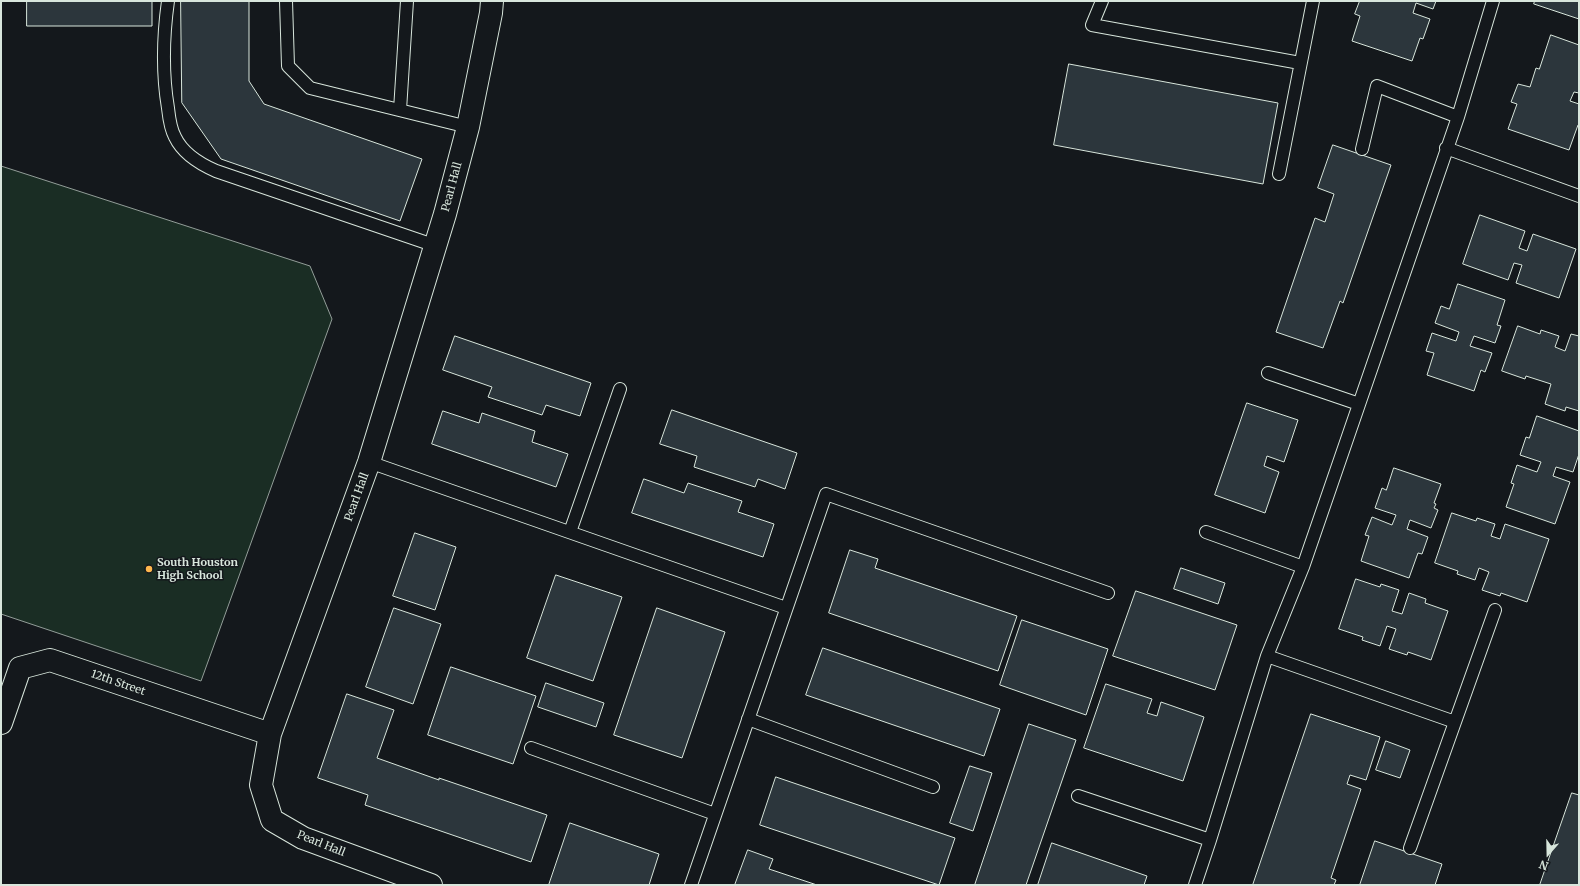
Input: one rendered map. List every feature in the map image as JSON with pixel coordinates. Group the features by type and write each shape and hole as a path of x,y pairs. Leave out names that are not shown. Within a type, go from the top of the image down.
{"street":[{"name":"Pearl Hall","path":"432,885 303,838 272,820 260,784 270,734 370,462 436,246 468,127 491,13 492,1"},
{"name":"12th Street","path":"1,723 20,668 50,660 270,734"}],"lane":[{"path":"168,1 163,39 165,94 175,138 190,157 204,166 216,171 436,246"},
{"path":"286,1 288,66 310,88 468,127"},
{"path":"400,110 407,1"},
{"path":"1102,1 1092,25 1300,63"},
{"path":"1279,174 1313,1"},
{"path":"1195,885 1267,656 1303,567 1446,148 1458,117 1494,1"},
{"path":"1362,149 1377,86 1458,117"},
{"path":"1446,148 1579,196"},
{"path":"1268,373 1359,404"},
{"path":"570,532 620,389"},
{"path":"370,462 786,608"},
{"path":"691,885 826,494 1108,593"},
{"path":"1206,532 1303,567"},
{"path":"1410,848 1495,610"},
{"path":"1267,656 1455,722"},
{"path":"748,719 933,787"},
{"path":"530,748 715,814"},
{"path":"1078,796 1210,840"}],"green space":[{"path":"1,166 310,266 332,319 201,681 1,614"}],"building":[{"path":"27,1 152,1 152,26 27,26"},
{"path":"181,1 249,1 249,81 264,104 422,159 400,221 221,159 182,103"},
{"path":"1360,1 1436,1 1433,9 1416,3 1413,13 1430,19 1423,39 1420,38 1412,61 1352,41 1360,16 1355,14"},
{"path":"1535,1 1579,1 1579,19 1534,4"},
{"path":"1551,35 1579,45 1579,93 1574,92 1570,101 1579,104 1579,125 1569,150 1508,129 1517,104 1511,102 1518,84 1530,87 1536,68 1539,69"},
{"path":"1069,64 1278,103 1263,184 1054,145"},
{"path":"1333,145 1391,165 1343,303 1340,301 1323,348 1276,332 1315,218 1325,222 1334,194 1318,188"},
{"path":"1480,215 1525,231 1519,248 1527,251 1533,234 1576,249 1559,298 1516,283 1522,265 1514,263 1508,280 1463,264"},
{"path":"1458,284 1505,300 1497,325 1501,326 1495,343 1474,336 1470,346 1492,353 1485,372 1481,370 1474,391 1427,375 1434,353 1426,351 1432,333 1456,341 1459,332 1435,323 1441,306 1449,309"},
{"path":"1518,326 1540,334 1541,330 1559,336 1555,347 1565,351 1571,334 1579,336 1579,411 1566,407 1565,411 1545,404 1551,384 1526,376 1525,379 1502,371"},
{"path":"455,336 591,383 580,416 546,405 542,415 488,397 492,387 443,370"},
{"path":"1247,403 1298,420 1284,462 1267,456 1264,466 1279,472 1265,513 1215,495"},
{"path":"672,410 797,453 785,489 758,479 755,487 694,467 697,456 660,444"},
{"path":"443,411 479,423 482,413 535,431 532,442 568,454 556,487 432,444"},
{"path":"1537,416 1579,431 1579,454 1573,472 1556,467 1553,476 1570,482 1555,524 1506,507 1514,484 1511,483 1517,465 1537,472 1541,462 1520,455 1526,437 1529,438"},
{"path":"1394,468 1441,484 1434,503 1436,504 1434,508 1438,510 1431,528 1410,520 1407,529 1428,537 1422,554 1418,553 1409,578 1361,561 1369,536 1365,535 1372,517 1392,525 1396,515 1375,508 1382,488 1386,490"},
{"path":"644,479 684,493 688,483 742,501 738,512 774,524 763,557 632,513"},
{"path":"1452,513 1476,521 1477,518 1495,524 1491,536 1500,539 1505,524 1549,539 1527,602 1501,593 1500,596 1482,590 1489,572 1479,568 1475,580 1457,574 1458,571 1435,563"},
{"path":"415,533 456,547 435,610 393,596"},
{"path":"850,550 878,559 875,568 1017,616 998,671 829,613"},
{"path":"1181,568 1225,583 1218,604 1174,589"},
{"path":"556,575 622,597 593,681 527,658"},
{"path":"1356,579 1380,587 1381,584 1399,590 1392,611 1402,614 1409,593 1426,599 1425,603 1448,611 1431,660 1408,652 1407,655 1389,649 1396,629 1387,626 1380,646 1362,640 1363,637 1339,629"},
{"path":"1136,591 1237,625 1215,690 1113,656"},
{"path":"394,608 441,624 413,704 366,687"},
{"path":"657,608 725,632 682,758 614,735"},
{"path":"1022,620 1108,649 1086,715 1000,685"},
{"path":"823,648 1000,709 984,756 806,695"},
{"path":"451,667 536,696 513,764 428,735"},
{"path":"546,683 604,703 596,727 538,707"},
{"path":"1106,684 1152,699 1147,713 1157,716 1161,702 1204,717 1183,781 1084,748"},
{"path":"347,694 394,710 377,758 547,815 531,862 365,805 368,795 318,778"},
{"path":"1311,714 1380,737 1366,780 1350,775 1347,784 1361,789 1331,878 1336,880 1334,885 1253,885"},
{"path":"1029,724 1076,740 1026,885 975,885"},
{"path":"1386,741 1410,750 1400,778 1376,770"},
{"path":"970,766 992,773 973,831 950,823"},
{"path":"776,777 955,838 939,885 760,825"},
{"path":"1572,793 1579,795 1579,885 1540,885"},
{"path":"570,823 659,854 649,885 549,885"},
{"path":"1375,841 1442,864 1435,885 1360,885"},
{"path":"1052,843 1147,876 1144,885 1038,885"},
{"path":"748,850 773,859 769,869 817,885 735,885"}],"place":[{"name":"South Houston High School","path":"149,569"}]}
